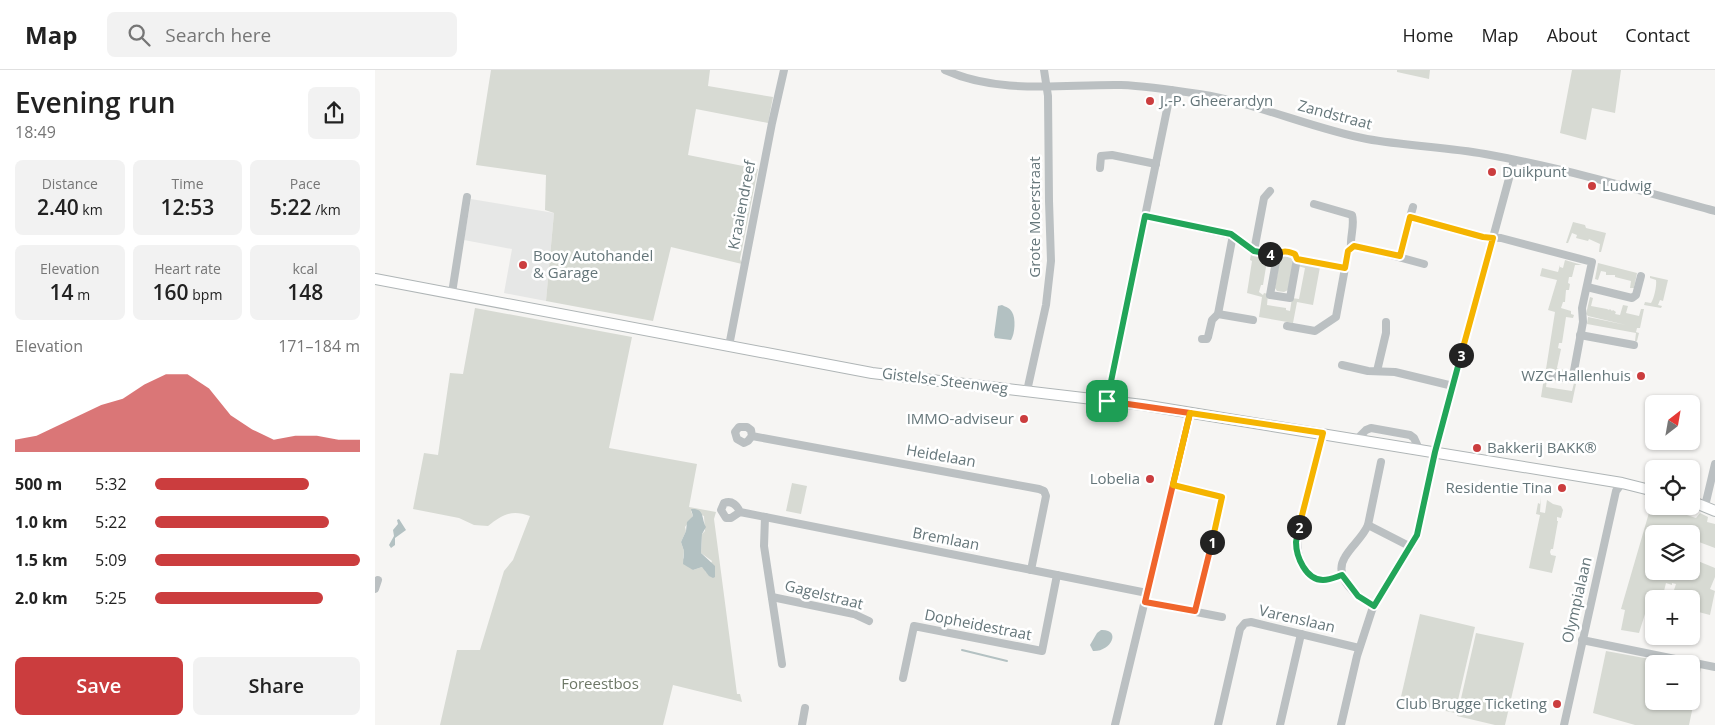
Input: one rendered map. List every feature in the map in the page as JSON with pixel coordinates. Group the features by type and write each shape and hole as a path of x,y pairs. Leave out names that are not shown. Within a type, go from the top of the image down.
{"main road":[{"name":"Gistelse Steenweg","path":"375,279 873,373 1107,401 1190,413 1323,433 1645,488"},
{"path":"1700,504 1715,511"}],"street":[{"name":"Kraaiendreef","path":"729,346 771,123 784,70"},
{"name":"Zandstraat","path":"945,70 979,81 1047,87 1120,85 1171,90 1238,102 1331,130 1369,139 1472,152 1513,160 1601,179 1715,211"},
{"name":"Grote Moerstraat","path":"1027,391 1045,311 1051,270 1047,87 1043,70"},
{"path":"1107,401 1171,90"},
{"path":"1100,168 1101,156 1112,155 1156,164"},
{"path":"1341,725 1359,648 1374,606 1417,535 1435,452 1513,160"},
{"path":"1254,251 1264,198 1270,191"},
{"path":"452,293 467,198"},
{"path":"1287,326 1315,332 1336,317 1348,251 1351,247 1350,237 1353,220 1352,215 1314,204"},
{"path":"1400,256 1413,207"},
{"path":"1145,216 1233,235 1254,251 1277,256"},
{"path":"1410,217 1483,237 1501,238 1592,262 1582,308 1583,322 1574,372 1571,378 1549,375"},
{"path":"1203,339 1207,339 1212,320 1218,314 1233,235"},
{"path":"1351,247 1357,245 1424,264"},
{"path":"1283,251 1295,254 1297,259 1290,298 1270,294 1277,256 1283,251"},
{"path":"1297,259 1345,268"},
{"path":"1587,287 1632,298 1637,294 1641,276"},
{"path":"1218,314 1253,320"},
{"path":"1377,371 1386,333 1386,322"},
{"path":"1580,335 1634,345"},
{"path":"1342,365 1368,371 1395,372 1453,386"},
{"path":"1115,725 1190,413"},
{"path":"1323,433 1298,531 1297,548 1303,566 1314,578 1327,580 1342,575"},
{"name":"Heidelaan","path":"752,436 1039,488 1044,491 1046,496 1031,570"},
{"path":"1374,606 1358,596 1342,575 1342,565 1344,558 1368,525 1381,462"},
{"path":"1705,506 1715,464"},
{"name":"Olympialaan","path":"1563,725 1616,491 1622,483"},
{"path":"1173,485 1222,497 1195,611"},
{"name":"Bremlaan","path":"740,512 1147,593"},
{"name":"Gagelstraat","path":"765,517 764,546 782,664"},
{"path":"1368,525 1411,547"},
{"name":"Dopheidestraat","path":"903,678 914,626 1041,651 1057,575"},
{"path":"375,589 377,580"},
{"name":"Gagelstraat","path":"772,597 854,614 869,621"},
{"path":"1145,602 1222,617"},
{"name":"Varenslaan","path":"1218,725 1243,624 1251,622 1359,648"},
{"path":"1280,725 1301,634"},
{"path":"1582,640 1715,667"},
{"path":"802,725 805,708"}],"shaded area":[{"path":"471,199 554,213 546,301 504,293 512,249 464,240"},
{"path":"1002,305 1010,310 1014,318 1015,326 1011,340 995,338 994,335 998,306"},
{"path":"691,509 699,510 702,514 706,527 702,534 701,553 715,566 715,577 713,578 702,567 693,570 683,564 684,551 681,542 686,531 687,522 693,516"},
{"path":"399,519 406,530 395,538 395,545 391,548 389,545 394,536 393,530 398,524 397,520"},
{"path":"1101,630 1111,633 1112,640 1105,648 1093,651 1090,645"}],"green space":[{"path":"491,70 710,70 708,86 773,97 768,123 696,109 688,155 758,169 740,259 742,264 671,247 653,321 546,301 554,213 545,210 546,175 476,165"},
{"path":"1397,70 1430,70 1429,79 1397,72"},
{"path":"1572,70 1621,70 1615,113 1592,108 1586,140 1560,133"},
{"path":"1573,222 1585,225 1586,228 1606,233 1601,252 1599,252 1600,244 1589,239 1588,241 1576,238 1577,235 1572,233 1568,243 1566,243"},
{"path":"1251,254 1274,259 1274,262 1267,261 1263,285 1261,285 1259,292 1263,295 1264,293 1268,294 1267,305 1286,308 1286,310 1290,311 1292,298 1299,299 1305,268 1298,266 1299,263 1320,267 1313,305 1297,302 1293,323 1259,317 1262,297 1247,293 1252,261 1250,260"},
{"path":"1284,256 1291,258 1293,261 1288,290 1284,292 1277,291 1275,288 1280,258"},
{"path":"1565,260 1582,265 1575,265 1572,277 1569,277 1569,290 1566,290 1565,302 1563,302 1561,308 1571,311 1571,314 1574,315 1573,318 1566,317 1562,343 1559,343 1558,348 1561,349 1557,368 1564,370 1564,372 1546,369 1555,312 1548,310 1557,280 1540,276 1542,268 1558,272 1560,265 1563,268"},
{"path":"1598,263 1637,273 1634,288 1630,288 1631,281 1615,277 1615,275 1606,275 1606,272 1601,271 1598,280 1595,279"},
{"path":"1650,276 1668,280 1663,301 1660,300 1658,305 1662,306 1661,308 1644,305 1645,302 1651,303 1655,292 1656,280 1650,278"},
{"path":"1590,297 1593,298 1591,306 1613,310 1616,312 1615,314 1620,315 1623,305 1628,306 1626,313 1639,316 1641,309 1644,309 1640,328 1637,328 1636,332 1639,333 1637,341 1635,341 1636,333 1587,324 1588,317 1626,325 1588,316 1586,314"},
{"name":"Foreestbos","path":"475,308 632,337 609,448 697,464 689,507 716,512 714,519 737,694 740,694 742,702 673,685 663,725 440,725 457,650 480,650 504,571 513,560 530,516 517,513 507,514 488,526 474,525 459,518 413,509 424,453 438,455 450,373 463,374","holes":["691,511 704,516 705,531 702,534 701,553 712,561 706,573 705,568 702,567 693,570 683,558 684,551 681,542 686,531 685,527 693,516"]},
{"path":"1544,378 1547,379 1546,387 1572,391 1574,383 1576,384 1572,403 1541,397"},
{"path":"792,483 807,486 801,514 786,511"},
{"path":"1541,497 1540,512 1545,513 1547,500 1561,506 1563,510 1561,518 1557,517 1553,549 1550,552 1551,555 1556,556 1552,573 1529,568 1540,515 1536,514"},
{"path":"1700,513 1708,517 1707,522 1715,524 1715,548 1700,542 1700,525 1645,525 1648,515 1687,515 1696,518"},
{"path":"1645,526 1645,580 1700,580 1700,562 1715,568 1715,577 1710,589 1715,591 1710,615 1700,612 1700,590 1674,590 1676,584 1672,583 1672,585 1666,583 1664,590 1645,590 1645,614 1639,633 1621,630 1625,610 1621,609"},
{"path":"1420,614 1475,627 1455,713 1400,701"},
{"path":"1476,633 1524,643 1505,725 1495,725 1457,716"},
{"path":"1606,651 1645,658 1645,710 1692,710 1689,725 1635,725 1593,713"}],"waterway":[{"path":"962,650 1007,661"}],"place":[{"name":"J.-P. Gheerardyn","path":"1150,101"},
{"name":"Duikpunt","path":"1492,172"},
{"name":"Ludwig","path":"1592,186"},
{"name":"Booy Autohandel & Garage","path":"523,265"},
{"name":"WZC Hallenhuis","path":"1641,376"},
{"name":"IMMO-adviseur","path":"1024,419"},
{"name":"Bakkerij BAKK®","path":"1477,448"},
{"name":"Lobelia","path":"1150,479"},
{"name":"Residentie Tina","path":"1562,488"},
{"name":"Club Brugge Ticketing","path":"1557,704"}],"route":[{"path":"1107,401 1145,216 1231,234 1257,252 1277,256 1281,251 1291,252 1297,256 1297,259 1345,268 1348,251 1351,247 1357,245 1400,256 1410,217 1493,238 1435,452 1417,535 1374,606 1358,596 1342,575 1332,579 1318,580 1306,571 1299,558 1297,539 1323,433 1190,413 1173,485 1222,497 1195,611 1145,602 1190,413 1107,401"}]}
